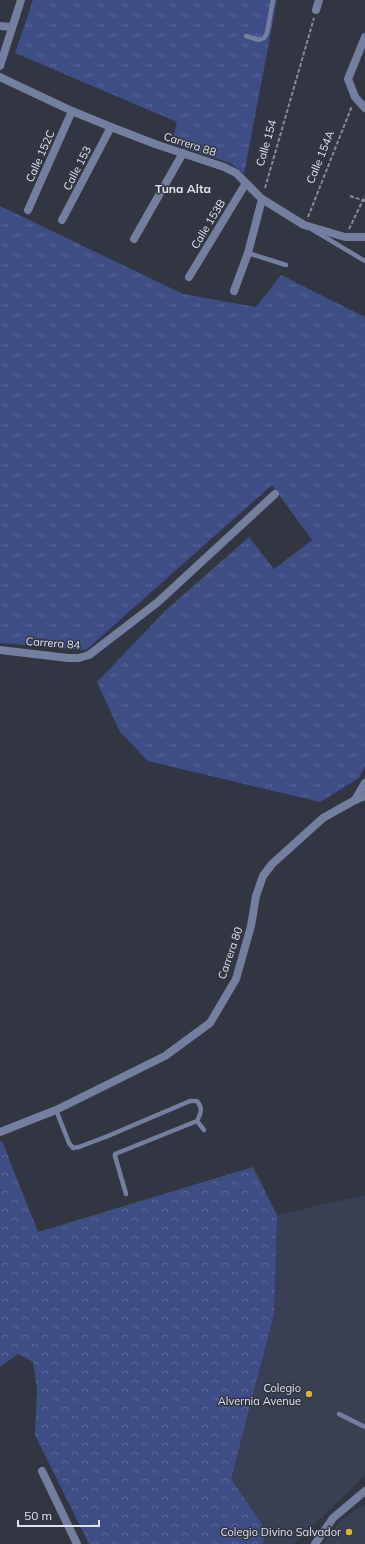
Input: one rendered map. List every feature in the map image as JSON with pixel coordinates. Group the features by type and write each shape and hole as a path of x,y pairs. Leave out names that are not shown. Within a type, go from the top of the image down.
{"street":[{"path":"0,66 21,0"},
{"path":"316,10 319,0"},
{"path":"0,26 12,28"},
{"path":"365,37 348,79 355,97 365,108"},
{"name":"Carrera 88","path":"0,77 72,111 111,127 154,144 224,167 236,173 262,199 304,225 345,237 365,237"},
{"name":"Calle 152C","path":"28,210 72,111"},
{"name":"Calle 153","path":"62,220 111,127"},
{"path":"134,239 183,153"},
{"name":"Calle 153B","path":"189,277 246,183"},
{"path":"234,291 248,253 262,199"},
{"name":"Carrera 84","path":"0,650 68,658 79,658 89,655 158,602 275,494"},
{"path":"355,800 365,783"},
{"name":"Carrera 80","path":"0,1132 56,1110 166,1056 210,1023 236,978 251,926 256,896 263,876 272,864 322,818 365,796"},
{"path":"42,1471 77,1544"},
{"path":"315,1544 333,1518 365,1491"}],"lane":[{"path":"246,36 259,40 264,38 267,33 273,0"},
{"path":"304,225 365,261"},
{"path":"248,253 286,266"},
{"path":"56,1110 69,1143 73,1148 108,1136 190,1101 197,1101 201,1105 202,1113 197,1121 115,1154 126,1194"},
{"path":"197,1121 204,1130"},
{"path":"339,1414 365,1427"}],"path":[{"name":"Calle 154","path":"262,199 316,10"},
{"name":"Calle 154A","path":"304,225 355,97"},
{"path":"350,196 364,201"},
{"path":"345,237 364,201 365,196"}],"shaded area":[{"name":"Colegio Alvernia Avenue","path":"365,1195 365,1475 294,1544 263,1544 266,1530 231,1479 274,1314 277,1215"},
{"name":"Colegio Divino Salvador","path":"365,1504 365,1544 323,1544 342,1519"}],"green space":[{"path":"33,0 277,0 244,174 230,163 172,144 177,122 15,53"},
{"path":"0,206 183,294 256,307 281,275 365,317 365,766 359,778 320,802 148,761 120,732 97,682 166,610 249,537 274,569 312,540 272,485 86,650 0,643"},
{"path":"2,1141 38,1232 253,1167 277,1215 274,1314 231,1479 266,1530 263,1544 89,1544 35,1435 37,1389 33,1362 18,1354 0,1367 0,1142"}],"place":[{"name":"Colegio Alvernia Avenue","path":"309,1394"},
{"name":"Colegio Divino Salvador","path":"349,1532"}],"district":[{"name":"Tuna Alta","path":"183,189"}]}
